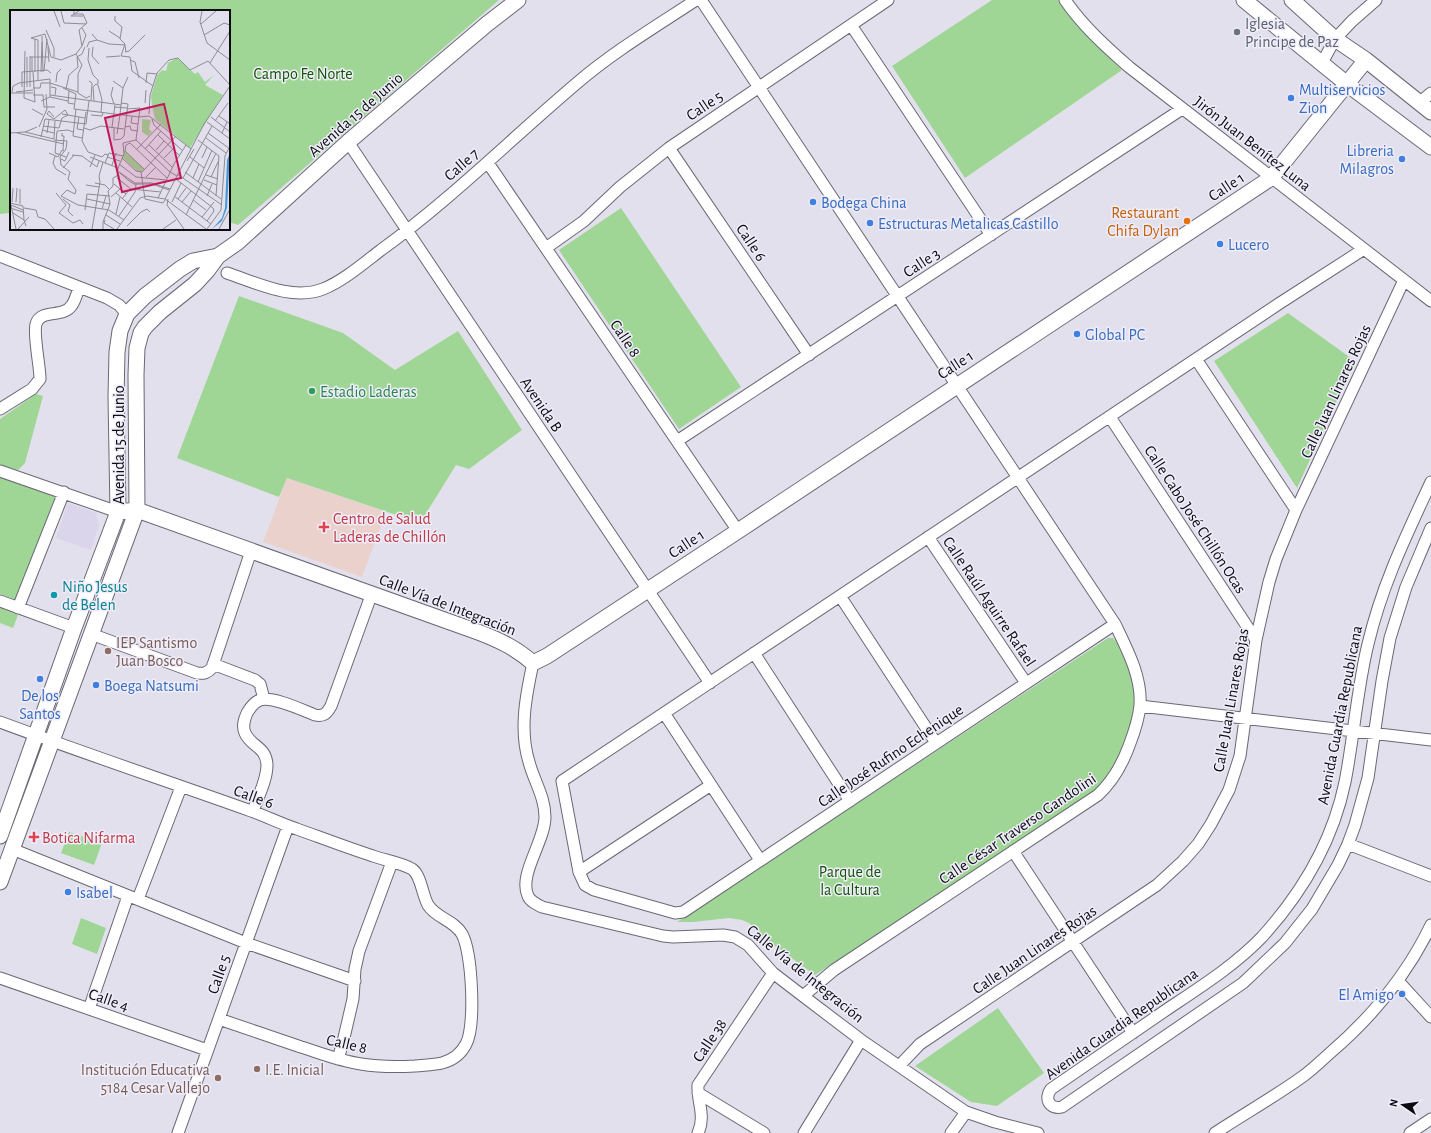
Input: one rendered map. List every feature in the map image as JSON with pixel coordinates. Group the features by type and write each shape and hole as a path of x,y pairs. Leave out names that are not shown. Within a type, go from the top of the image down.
{"street":[{"name":"Avenida 15 de Junio","path":"0,882 137,510 136,375 139,340 145,327 160,312 195,284 218,256 238,242 348,142 487,24 518,0"},
{"name":"Calle 7","path":"227,273 288,293 305,293 323,289 346,276 408,231 578,82 624,47 696,0"},
{"name":"Calle César Traverso Gandolini","path":"701,0 1114,624 1124,643 1136,674 1140,694 1140,706 1137,722 1126,755 1106,788 1098,795 834,970 802,996"},
{"name":"Calle 5","path":"546,248 584,221 620,187 668,148 888,0"},
{"name":"Jirón Juan Benítez Luna","path":"1065,0 1074,14 1096,38 1129,67 1431,301"},
{"path":"1244,0 1348,84 1431,147"},
{"path":"1292,0 1335,38 1366,60 1431,112"},
{"path":"1322,63 1335,38 1376,0"},
{"path":"851,25 991,235"},
{"name":"Calle 1","path":"533,663 547,656 738,531 956,385 1271,178 1366,60"},
{"path":"1419,103 1431,93"},
{"name":"Calle 3","path":"677,441 810,355 1182,109"},
{"name":"Avenida B","path":"348,142 710,683"},
{"name":"Calle 6","path":"668,148 810,355"},
{"name":"Calle 8","path":"488,162 738,531"},
{"path":"711,785 579,872 562,781 1196,359 1364,249"},
{"path":"0,256 107,298 119,305 127,314"},
{"name":"Avenida 15 de Junio","path":"0,836 74,628 118,512 116,397 117,352 120,331 127,314 144,296 193,261 218,256"},
{"name":"Calle Juan Linares Rojas","path":"899,1066 920,1044 1157,886 1198,844 1211,824 1229,790 1240,756 1256,640 1272,574 1296,510 1404,280"},
{"path":"0,409 32,388 40,379 36,335 36,325 39,318 44,315 61,313 68,310 72,306 79,288"},
{"path":"1196,359 1296,510"},
{"name":"Calle Cabo José Chillón Ocas","path":"1110,417 1256,640"},
{"name":"Calle Vía de Integración","path":"0,471 118,512 137,510 499,640 522,653 533,663 528,687 524,739 528,762 543,800 545,818 542,835 526,876 525,887 528,897 534,903 542,907 653,935 673,937 724,935 735,937 748,945 773,973 802,996 861,1040 966,1112 995,1122 1038,1133"},
{"name":"Avenida Guardia Republicana","path":"1431,482 1397,556 1379,604 1363,668 1343,789 1329,834 1313,867 1287,907 1261,938 1216,976 1050,1089 1047,1097 1050,1105 1057,1108 1062,1107 1225,996 1258,970 1285,943 1312,909 1326,887 1348,844 1361,803 1368,778 1386,662 1394,625 1406,587 1431,528"},
{"path":"18,608 64,492"},
{"name":"Calle Raúl Aguirre Rafael","path":"928,537 1026,683"},
{"path":"91,634 197,673 202,674 207,672 212,668 251,551"},
{"path":"253,811 262,787 267,766 264,752 244,733 243,726 245,718 254,703 264,700 277,701 315,715 325,715 331,706 372,594"},
{"path":"840,596 936,743"},
{"path":"0,601 74,628"},
{"name":"Calle José Rufino Echenique","path":"579,872 585,885 594,890 675,913 683,912 1114,624"},
{"path":"754,653 850,800"},
{"path":"213,664 255,680 260,684 264,700"},
{"path":"1140,706 1431,740"},
{"path":"664,713 760,860"},
{"name":"Calle 6","path":"0,722 181,787 253,811 288,826 409,867 415,871 418,875 424,898 430,908 453,924 460,930 464,937 469,963 472,1010 472,1027 466,1045"},
{"path":"89,1009 133,898 181,787"},
{"name":"Calle 5","path":"178,1133 288,826"},
{"path":"1348,844 1431,876"},
{"path":"12,849 246,943 355,981"},
{"path":"1013,851 1133,1033"},
{"path":"338,1059 349,1018 359,951 392,862"},
{"path":"1215,1133 1303,1077 1360,1026 1398,981 1413,959 1431,925"},
{"name":"Calle 38","path":"698,1093 698,1085 773,973"},
{"name":"Calle 4","path":"0,978 208,1050"},
{"path":"1398,981 1431,1017"},
{"name":"Calle 8","path":"219,1019 338,1059 362,1064 396,1067 442,1063 453,1059 466,1045"},
{"path":"804,1133 861,1040"},
{"path":"698,1093 702,1115 698,1133"},
{"path":"698,1093 764,1133"},
{"path":"951,1133 966,1112"},
{"path":"1410,1133 1431,1119"}],"shaded area":[{"name":"Centro de Salud Laderas de Chillón","path":"287,478 386,512 362,577 263,542"},
{"path":"68,503 96,513 99,525 91,550 56,538"}],"green space":[{"name":"Campo Fe Norte","path":"0,0 499,0 238,225 230,222 230,10 10,10 10,213 0,214"},
{"path":"992,0 1058,0 1080,28 1122,70 965,178 892,66"},
{"path":"621,208 741,387 679,429 559,250"},
{"name":"Estadio Laderas","path":"239,296 343,333 395,370 458,331 522,430 469,469 456,465 420,523 287,478 279,497 177,458"},
{"path":"1288,313 1355,361 1297,488 1214,361"},
{"path":"36,394 43,396 25,463 18,470 0,465 0,419"},
{"path":"0,475 54,495 56,499 16,600 0,594"},
{"path":"0,608 18,615 13,628 0,623"},
{"name":"Parque de la Cultura","path":"1108,638 1113,638 1117,642 1128,668 1132,681 1134,707 1129,732 1124,745 1112,770 1104,780 1096,789 815,975 768,941 749,923 742,920 729,918 693,922 677,922"},
{"path":"69,832 102,843 94,865 61,853"},
{"path":"81,918 106,928 97,954 72,944"},
{"path":"998,1008 1044,1073 997,1106 971,1102 915,1066"}],"place":[{"name":"Iglesia Principe de Paz","path":"1237,32"},
{"name":"Multiservicios Zion","path":"1291,98"},
{"name":"Libreria Milagros","path":"1402,159"},
{"name":"Bodega China","path":"813,202"},
{"name":"Restaurant Chifa Dylan","path":"1187,221"},
{"name":"Estructuras Metalicas Castillo","path":"870,223"},
{"name":"Lucero","path":"1220,244"},
{"name":"Global PC","path":"1077,334"},
{"name":"Estadio Laderas","path":"312,391"},
{"name":"Centro de Salud Laderas de Chillón","path":"324,527"},
{"name":"Niño Jesus de Belen","path":"54,595"},
{"name":"IEP Santismo Juan Bosco","path":"108,651"},
{"name":"De los Santos","path":"40,679"},
{"name":"Boega Natsumi","path":"96,685"},
{"name":"Botica Nifarma","path":"34,837"},
{"name":"Isabel","path":"68,892"},
{"name":"El Amigo","path":"1402,994"},
{"name":"I.E. Inicial","path":"257,1069"},
{"name":"Institución Educativa 5184 Cesar Vallejo","path":"218,1078"}]}
